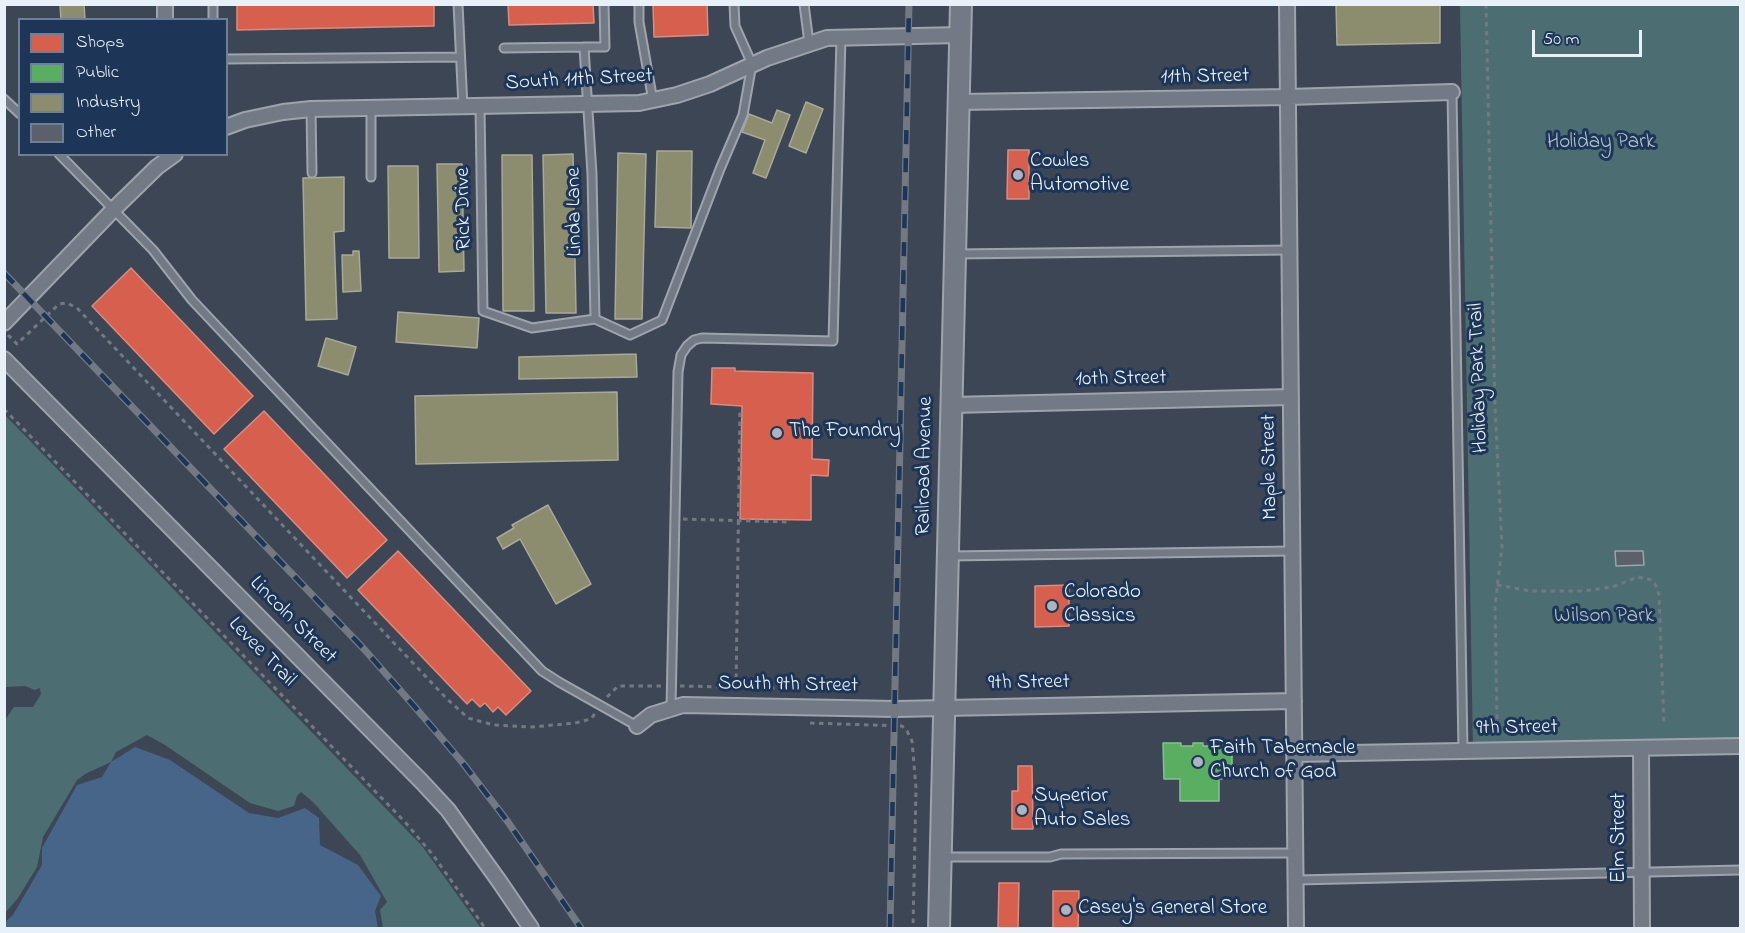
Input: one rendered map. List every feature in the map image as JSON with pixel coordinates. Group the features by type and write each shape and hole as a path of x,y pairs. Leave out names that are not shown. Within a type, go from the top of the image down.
{"main road":[{"name":"Railroad Avenue","path":"939,928 961,4"}],"street":[{"name":"Maple Street","path":"1287,4 1296,928"},
{"name":"South 11th Street","path":"228,126 264,116 311,109 621,104 652,101 710,84 752,64 827,38 960,35"},
{"name":"11th Street","path":"958,102 1452,92"},
{"path":"4,323 157,161"},
{"name":"Lincoln Street","path":"4,359 448,810 531,928"},
{"name":"10th Street","path":"951,405 1291,397"},
{"name":"9th Street","path":"944,707 1294,701"},
{"name":"South 9th Street","path":"637,726 651,715 683,705 896,709 944,707"},
{"name":"9th Street","path":"1294,754 1740,746"},
{"name":"Elm Street","path":"1641,748 1642,928"}],"lane":[{"path":"458,4 463,107"},
{"path":"504,48 605,47 604,4"},
{"path":"639,4 639,22 652,101"},
{"path":"595,319 630,335 662,321 720,168 743,115 752,64 735,26 734,4"},
{"path":"804,4 808,43"},
{"path":"671,708 678,372 681,355 694,340 702,338 832,341 841,38"},
{"name":"Linda Lane","path":"584,47 592,174 595,319"},
{"path":"228,59 459,57"},
{"path":"1452,92 1463,751"},
{"path":"4,99 18,112"},
{"name":"Rick Drive","path":"480,106 483,311 532,328 595,319"},
{"path":"371,108 372,177"},
{"path":"311,109 312,173"},
{"path":"61,156 153,250 192,300 542,670 637,726"},
{"path":"955,254 1289,250"},
{"path":"947,556 1293,550"},
{"path":"940,858 1050,857 1061,854 1295,854"},
{"path":"1296,880 1740,870"}],"path":[{"name":"Holiday Park Trail","path":"1486,4 1495,407 1502,547 1496,605 1497,721 1500,727 1522,728"},
{"path":"4,332 17,344"},
{"name":"Levee Trail","path":"4,409 405,822 433,855 485,928"},
{"path":"736,687 740,409"},
{"path":"675,519 790,522"},
{"path":"1497,585 1531,591 1594,591 1612,588 1638,577 1652,580 1658,589 1659,596 1664,725"}],"green space":[{"name":"Holiday Park","path":"1460,5 1740,5 1740,746 1473,751"},
{"path":"4,414 422,846 481,928 383,928 380,910 387,902 360,855 313,802 301,792 294,806 278,811 250,803 147,735 116,752 111,762 77,780 43,837 37,867 18,898 5,913 5,720 14,707 33,707 41,694 40,688 35,690 25,686 5,687"}],"water":[{"path":"135,747 170,760 249,813 278,818 305,808 319,818 320,845 358,865 381,896 375,911 378,928 5,928 5,922 13,915 42,865 42,848 77,785 102,777 111,762"}],"building: Shops":[{"path":"237,4 434,4 434,26 237,30"},
{"path":"508,4 593,4 594,23 509,25"},
{"path":"653,4 707,4 708,35 654,37"},
{"name":"Cowles Automotive","path":"1008,150 1029,150 1029,199 1007,199"},
{"path":"131,268 253,396 214,434 92,306"},
{"name":"The Foundry","path":"712,368 735,368 735,371 813,373 812,459 829,460 828,476 811,475 811,520 740,519 742,406 711,404"},
{"path":"264,411 387,540 347,578 224,449"},
{"path":"398,551 531,691 506,715 498,707 493,712 485,703 480,707 472,699 467,704 358,590"},
{"name":"Colorado Classics","path":"1069,585 1069,626 1035,627 1035,586"},
{"name":"Superior Auto Sales","path":"1018,766 1032,766 1033,829 1012,829 1012,791 1018,791"},
{"path":"999,883 1019,883 1018,928 998,928"},
{"name":"Casey's General Store","path":"1053,891 1079,891 1078,928 1053,928"}],"building: Public":[{"name":"Faith Tabernacle Church of God","path":"1215,742 1232,742 1232,778 1219,779 1219,801 1180,801 1180,779 1164,779 1163,743 1193,746 1193,743 1203,743 1203,746 1215,746"}],"building: Industry":[{"path":"60,4 84,4 85,18 61,18"},
{"path":"1336,4 1440,4 1440,43 1337,45"},
{"path":"806,102 823,109 806,153 789,146"},
{"path":"777,110 790,115 766,178 753,173 765,140 742,132 749,114 772,123"},
{"path":"657,151 692,151 691,228 655,227"},
{"path":"618,153 646,154 642,319 615,319"},
{"path":"573,154 576,313 546,313 543,155"},
{"path":"502,155 532,155 534,311 503,311"},
{"path":"437,164 462,164 464,271 439,272"},
{"path":"388,166 418,166 419,258 389,258"},
{"path":"344,177 344,231 334,232 337,319 306,320 303,178"},
{"path":"353,251 359,251 361,291 343,292 342,255 353,255"},
{"path":"398,312 479,318 477,348 396,342"},
{"path":"326,338 356,347 348,375 318,366"},
{"path":"636,354 637,377 519,379 519,357"},
{"path":"617,392 618,460 416,464 415,396"},
{"path":"548,505 591,584 556,604 520,539 503,549 497,538 514,528 512,525"}],"building: Other":[{"path":"1615,551 1643,551 1644,565 1616,566"}],"railway":[{"path":"890,928 909,4"},
{"path":"4,273 364,649 462,762 508,822 581,928"}],"place":[{"name":"Cowles Automotive","path":"1018,175"},
{"name":"The Foundry","path":"777,433"},
{"name":"Colorado Classics","path":"1052,606"},
{"name":"Faith Tabernacle Church of God","path":"1198,762"},
{"name":"Superior Auto Sales","path":"1022,810"},
{"name":"Casey's General Store","path":"1066,910"}],"park label":[{"name":"Wilson Park","path":"1604,618"}]}
